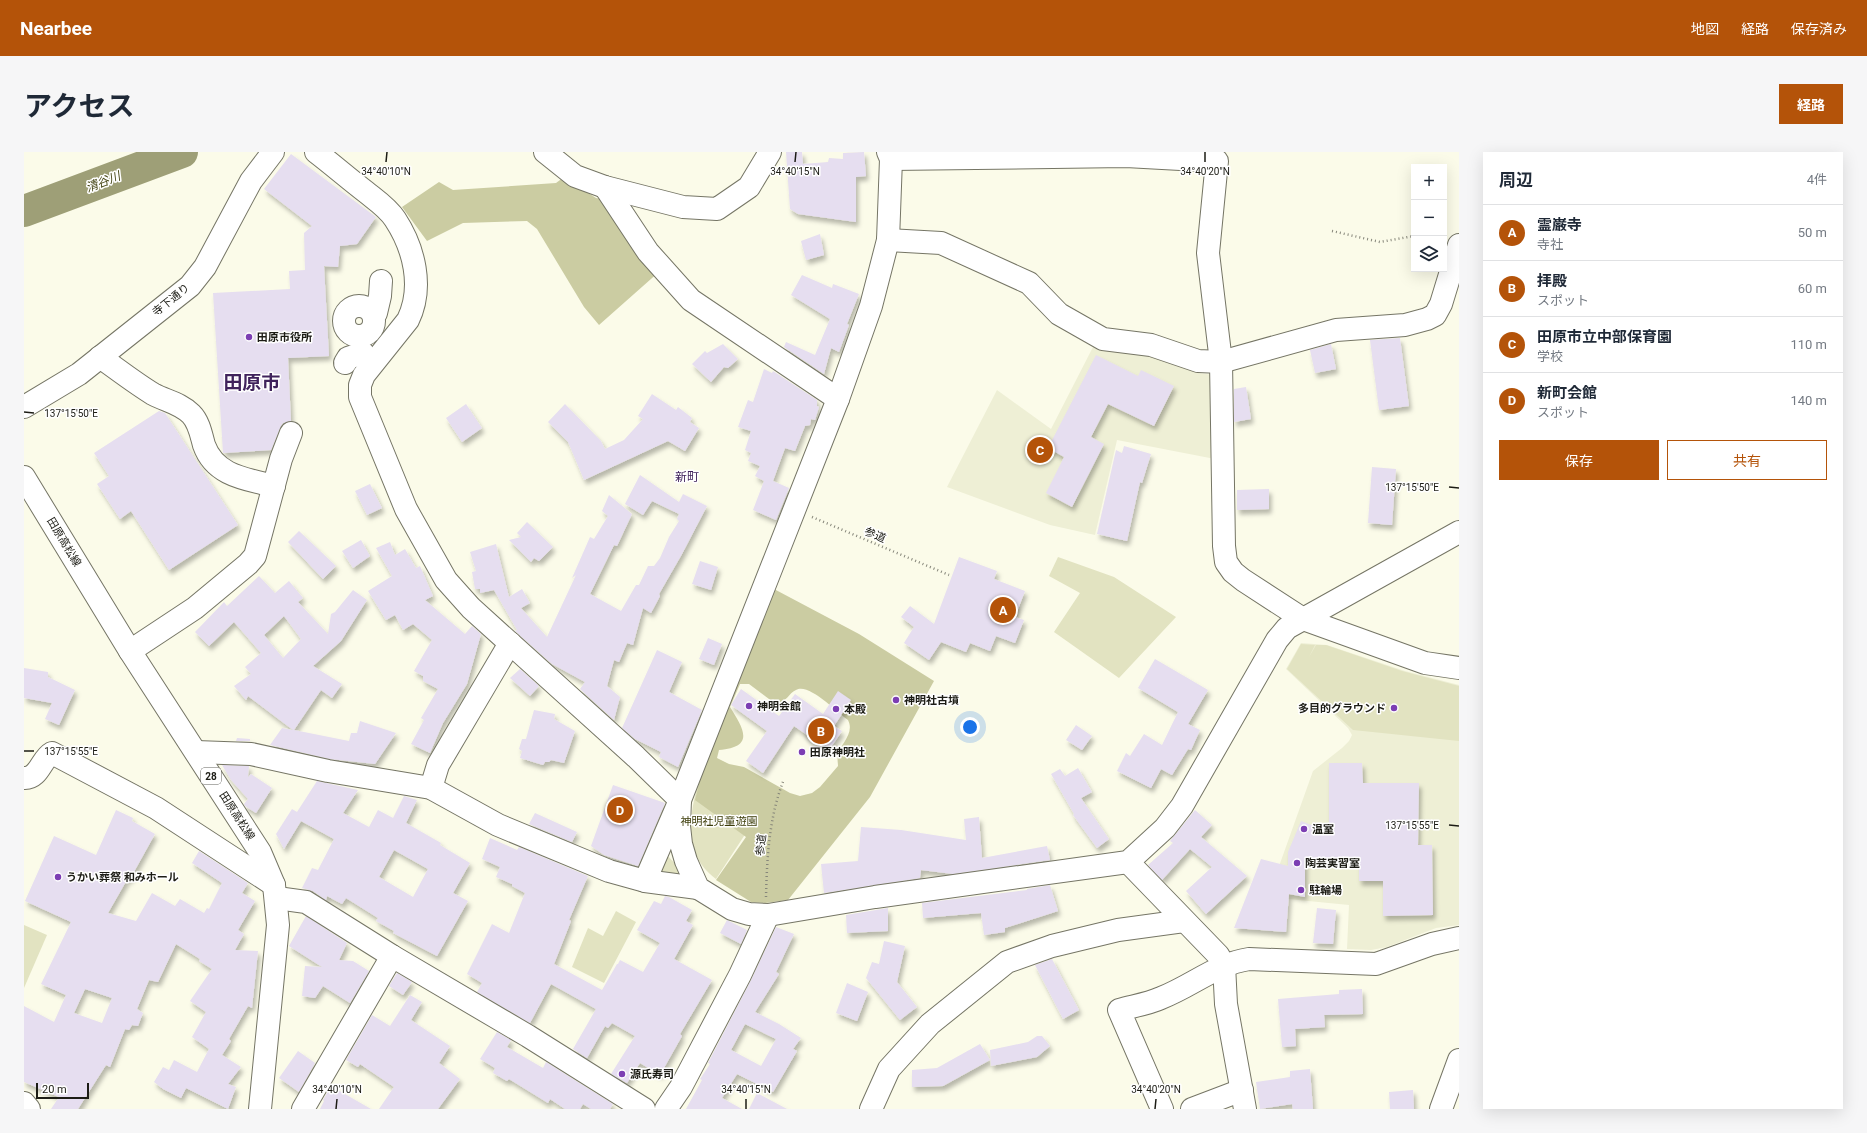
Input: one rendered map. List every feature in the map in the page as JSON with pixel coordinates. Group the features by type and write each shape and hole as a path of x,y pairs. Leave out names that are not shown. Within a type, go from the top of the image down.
{"street":[{"name":"寺下通り","path":"24,407 78,374 190,286 205,267 251,181 273,152"},
{"path":"316,152 385,207 395,218 412,256 416,270 415,299 413,310 408,320 398,333 361,359"},
{"path":"545,152 575,176 605,187 683,207 717,209 749,187 770,152"},
{"path":"645,882 680,800 795,509 838,399 871,306 888,240 890,156 1125,154 1217,161 1208,254 1221,362 1224,546 1226,562 1243,580 1303,619 1426,662 1459,668"},
{"path":"605,187 648,252 691,300 838,399"},
{"path":"888,240 941,243 1021,279 1029,283 1059,314 1103,339 1151,345 1198,361 1221,362 1336,330 1405,325 1436,315 1441,304 1459,246"},
{"path":"371,311 380,296 381,282"},
{"path":"398,333 371,311 361,307 352,308 346,315 344,334 347,341 361,359 364,374 360,385 360,396 406,508 446,580 471,608 636,757 680,800 679,826 681,844 686,861 698,888"},
{"path":"100,357 153,394 179,405 191,414 198,425 208,453 221,469 235,476 274,486"},
{"path":"130,651 195,608 248,564 257,551 281,459 291,433"},
{"name":"田原高松線","path":"24,477 130,651 260,852 276,891 278,925 260,1109"},
{"path":"196,752 251,754 328,771 432,788 498,825 609,871 645,882 698,888 732,909 749,914 768,915 875,897 1128,862 1165,828 1182,806 1277,640 1287,628 1459,532"},
{"path":"432,788 438,765 510,643"},
{"path":"24,778 34,776 47,755 52,753 156,808 276,891 306,902 392,956 528,1036 644,1109"},
{"path":"1128,862 1218,955 1224,965 1226,1004 1243,1099 1192,1109"},
{"path":"666,1109 681,1087 740,975 768,915"},
{"path":"871,1109 889,1069 930,1024 1006,962 1052,946 1118,930 1184,921"},
{"path":"1162,1109 1119,1010 1162,998 1224,965 1249,959 1376,964 1432,944 1459,938"},
{"path":"303,1109 392,956"},
{"path":"1441,1109 1459,1060"},
{"path":"24,1103 29,1109"}],"path":[{"path":"1332,231 1380,242 1411,237"},
{"name":"参道","path":"795,509 949,575"},
{"name":"参道","path":"768,915 766,904 769,841 777,797 784,779"}],"shaded area":[{"path":"564,177 596,198 608,200 660,271 599,325 584,307 537,229 527,221 463,223 427,241 402,207 439,182 453,190 556,183"},
{"path":"1093,347 1150,354 1198,373 1214,375 1215,459 1117,440 1095,535 1050,525 947,487 997,390 1051,429"},
{"name":"田原神明社","path":"774,589 859,634 934,681 870,797 788,900 765,903 751,902 716,880 746,837 695,800 702,772","holes":["740,684 749,684 777,705 796,690 808,690 848,720 850,730 839,751 838,766 820,787 812,793 800,796 790,793 744,767 729,764 717,758 719,750 731,748 738,745 742,741 742,729 730,707"]},
{"path":"1301,643 1327,645 1405,671 1459,685 1459,925 1436,928 1387,947 1371,950 1347,949 1349,905 1268,897 1313,771 1342,748 1349,741 1352,735 1348,728 1286,669"}],"green space":[{"path":"1058,557 1114,577 1176,617 1119,678 1054,632 1080,593 1049,576"},
{"name":"多目的グラウンド","path":"1301,644 1315,645 1309,657 1316,645 1326,645 1402,671 1459,686 1459,741 1353,730 1287,669"},
{"name":"神明社児童遊園","path":"701,772 759,813 716,879 704,868 692,843 692,816"},
{"path":"665,853 682,871 678,879 654,876"},
{"path":"616,911 636,922 604,983 572,967 588,928 603,936"},
{"path":"24,925 47,935 24,988"}],"building":[{"path":"786,152 802,152 803,164 828,162 829,158 843,159 843,153 864,152 866,176 856,177 856,222 798,214 790,209"},
{"path":"291,154 376,217 357,244 340,246 338,267 324,266 329,356 288,358 291,421 283,423 271,450 223,453 213,293 290,289 289,271 305,270 304,233 312,226 264,189"},
{"path":"820,234 824,255 806,260 801,241"},
{"path":"802,275 832,288 833,284 859,294 847,324 849,325 839,352 831,348 824,374 784,347 786,342 815,355 830,319 791,295"},
{"path":"1400,338 1409,406 1379,410 1370,340"},
{"path":"723,344 738,359 728,368 724,367 711,382 692,364 705,351 707,353"},
{"path":"1331,344 1336,369 1315,373 1310,350"},
{"path":"1096,355 1138,376 1141,370 1174,386 1154,426 1108,404 1091,437 1104,444 1072,507 1046,493 1064,457 1048,448"},
{"path":"764,369 772,373 773,371 817,400 817,406 819,407 815,420 811,419 810,425 805,426 795,451 785,448 773,481 789,488 776,520 753,510 764,481 755,476 760,466 748,461 751,453 745,450 751,431 738,427 748,400 753,402"},
{"path":"1246,387 1251,419 1234,422 1234,389"},
{"path":"652,394 676,410 678,407 692,418 690,422 699,428 685,451 668,441 584,480 568,442 548,422 565,404 601,441 605,449 624,440 643,419 638,416"},
{"path":"466,404 482,428 462,442 446,418"},
{"path":"159,411 165,413 238,525 169,570 131,511 120,519 97,484 109,476 94,453"},
{"path":"1124,446 1151,454 1142,483 1140,482 1127,541 1097,534 1116,450 1122,453"},
{"path":"1372,467 1396,469 1392,525 1368,523"},
{"path":"640,475 679,502 683,494 707,506 659,594 660,596 651,613 643,608 633,645 627,643 619,662 614,660 607,686 620,697 614,720 580,689 585,682 552,664 515,631 517,630 494,590 480,593 480,589 475,589 472,572 476,571 470,552 496,544 509,597 522,589 530,603 521,608 547,637 576,575 572,578 590,537 594,539 608,516 602,511 609,495 632,514 617,546 614,545 590,594 621,611 636,585 639,585 648,566 654,566 660,558 669,537 679,521 677,519 679,514 652,501 643,515 625,504"},
{"path":"370,484 382,508 367,515 355,491"},
{"path":"1269,489 1269,509 1237,510 1237,490"},
{"path":"527,522 553,547 539,561 534,558 531,562 509,540 521,537 517,533"},
{"path":"299,531 336,566 323,579 288,542"},
{"path":"361,540 370,556 353,568 342,551"},
{"path":"390,542 395,555 405,549 416,568 420,566 433,596 425,600 465,634 472,626 481,634 467,684 443,723 430,753 411,744 424,720 421,718 438,689 423,681 423,676 414,671 432,640 413,624 403,630 395,615 386,620 368,591 392,576 376,548"},
{"path":"959,557 997,571 994,579 1025,591 1015,617 1024,620 1015,643 996,636 990,651 970,643 966,652 941,642 929,660 904,643 914,627 901,617 910,606 934,624"},
{"path":"700,561 718,567 711,590 692,584"},
{"path":"259,576 275,593 289,581 303,598 298,602 328,634 331,614 335,612 353,590 367,600 341,641 313,666 342,684 332,698 321,690 294,730 349,741 351,733 357,733 360,721 396,733 375,764 330,759 270,745 282,728 293,730 248,696 246,700 234,686 251,674 245,667 261,653 234,622 209,646 195,632 224,602 227,606","holes":["284,616 301,639 283,658 264,635"]},
{"path":"708,638 722,644 714,665 699,659"},
{"path":"657,650 682,662 669,692 702,710 678,767 659,757 661,752 635,739 622,728"},
{"path":"1155,659 1208,690 1188,724 1200,730 1191,750 1188,749 1172,775 1161,769 1151,788 1117,771 1126,753 1130,756 1144,734 1162,745 1178,712 1138,688"},
{"path":"24,668 48,672 48,677 75,690 59,725 45,719 52,703 24,698"},
{"path":"520,669 539,686 530,696 510,678"},
{"path":"741,689 779,716 795,694 823,714 838,691 851,700 834,726 842,731 829,750 794,726 763,773 746,761 767,731 731,705"},
{"path":"534,710 555,714 554,719 575,731 564,763 551,760 549,762 545,762 543,765 520,758 522,751 519,749 522,739 526,739"},
{"path":"1076,725 1092,736 1082,750 1066,740"},
{"path":"237,738 250,739 250,741 236,741"},
{"path":"1329,763 1362,763 1363,783 1419,783 1418,845 1432,845 1433,915 1383,916 1383,881 1359,881 1359,858 1305,858 1305,897 1289,894 1286,932 1234,928 1261,859 1288,866 1288,852 1301,821 1329,832"},
{"path":"222,765 249,766 248,777 251,774 272,788 256,813 245,806 244,804 248,799 231,780"},
{"path":"1078,768 1092,792 1081,798 1109,839 1097,848 1073,815 1074,814 1051,774 1060,769 1065,776"},
{"path":"317,781 358,790 343,813 369,827 378,810 393,818 404,796 417,800 406,823 441,843 440,845 470,863 453,893 468,901 437,956 393,933 394,931 376,921 378,918 346,898 342,904 327,896 326,900 313,891 302,888 312,868 318,870 334,839 301,821 284,849 276,834 292,809 297,812","holes":["394,850 428,869 413,897 379,877"]},
{"path":"613,785 665,803 638,866 604,855 591,846"},
{"path":"116,810 133,818 132,821 155,834 130,879 128,878 108,913 136,921 152,893 175,906 180,899 204,913 207,908 209,909 222,883 192,863 199,851 248,883 242,893 255,901 238,930 244,934 235,950 258,951 252,1008 248,1006 229,1039 231,1041 222,1055 241,1067 228,1084 236,1087 228,1109 186,1088 181,1098 163,1089 154,1082 163,1067 169,1070 174,1060 197,1072 209,1049 192,1037 206,1012 190,1001 212,969 199,961 200,959 176,944 158,982 149,980 137,1009 143,1013 138,1026 132,1025 129,1030 125,1029 110,1067 106,1065 78,1109 51,1109 59,1097 24,1082 24,1006 54,1022 66,995 41,984 71,922 25,901 54,836 96,855","holes":["85,989 112,998 102,1023 74,1013"]},
{"path":"1195,810 1212,825 1201,837 1247,876 1206,914 1186,891 1212,867 1190,849 1162,880 1148,865 1173,843 1170,841"},
{"path":"535,813 577,832 572,842 529,824"},
{"path":"979,817 982,858 1047,846 1050,860 953,874 921,870 920,878 824,893 821,864 858,861 861,827 901,830 966,840 964,819"},
{"path":"490,838 517,850 519,847 588,876 569,920 571,921 554,964 602,990 620,960 643,972 660,943 637,930 654,901 661,904 665,896 692,910 686,921 693,925 674,959 712,980 680,1034 682,1036 660,1075 640,1063 627,1083 611,1074 635,1036 612,1023 608,1028 605,1026 587,1058 573,1049 596,1009 551,984 530,1023 477,992 482,983 467,974 492,924 509,933 525,893 512,886 512,884 496,877 500,867 482,859"},
{"path":"1050,885 1058,911 1005,928 1005,932 984,935 981,913 923,918 922,903 1027,890"},
{"path":"888,908 888,931 847,933 846,915"},
{"path":"1317,908 1336,910 1333,944 1313,943"},
{"path":"306,916 347,943 339,960 353,961 369,971 350,1003 323,986 315,998 302,996 305,966 322,967 289,946"},
{"path":"727,920 747,930 741,944 720,933"},
{"path":"776,927 794,934 776,972 779,974 755,1012 779,1024 801,1038 793,1049 797,1051 773,1092 737,1074 722,1098 742,1109 686,1109 702,1080 700,1079 710,1064 708,1063 751,980","holes":["745,1024 776,1039 761,1066 731,1050"]},
{"path":"884,941 905,946 897,982 917,1007 900,1020 866,978 872,962 879,964"},
{"path":"1052,959 1079,1010 1063,1019 1035,965"},
{"path":"397,973 412,982 403,995 389,986"},
{"path":"847,983 868,992 857,1021 836,1013"},
{"path":"1362,989 1363,1014 1324,1015 1325,1027 1295,1029 1296,1046 1282,1047 1278,999 1339,994 1339,990"},
{"path":"410,995 422,1002 411,1020 450,1046 439,1063 460,1079 438,1109 379,1109 394,1087 360,1064 358,1067 346,1060 372,1015 390,1026"},
{"path":"497,1032 511,1040 507,1047 543,1068 546,1062 613,1104 610,1109 591,1109 583,1104 580,1109 565,1109 550,1099 548,1103 509,1079 507,1081 493,1073 495,1068 480,1059"},
{"path":"1037,1036 1042,1036 1050,1046 1037,1057 991,1066 990,1050 1028,1042"},
{"path":"980,1044 990,1060 943,1086 912,1087 912,1070 937,1068"},
{"path":"298,1051 315,1063 299,1092 279,1078"},
{"path":"1310,1069 1313,1109 1293,1109 1292,1104 1260,1109 1256,1082 1290,1077 1290,1071"},
{"path":"331,1086 371,1109 320,1109"},
{"path":"1413,1090 1414,1109 1390,1109 1389,1092"},
{"path":"757,1093 787,1109 749,1109"}],"waterway":[{"name":"清谷川","path":"24,211 182,152"}],"place":[{"name":"田原市役所","path":"249,337"},
{"name":"田原市立中部保育園","path":"1040,450"},
{"name":"霊巌寺","path":"1003,610"},
{"name":"神明社古墳","path":"896,700"},
{"name":"神明会館","path":"749,706"},
{"name":"多目的グラウンド","path":"1394,708"},
{"name":"本殿","path":"836,709"},
{"name":"拝殿","path":"821,731"},
{"name":"田原神明社","path":"802,752"},
{"name":"新町会館","path":"620,810"},
{"name":"温室","path":"1304,829"},
{"name":"陶芸実習室","path":"1297,863"},
{"name":"うかい葬祭 和みホール","path":"58,877"},
{"name":"駐輪場","path":"1301,890"},
{"name":"源氏寿司","path":"622,1074"}],"district":[{"name":"田原市","path":"252,382"},
{"name":"新町","path":"687,477"}]}
